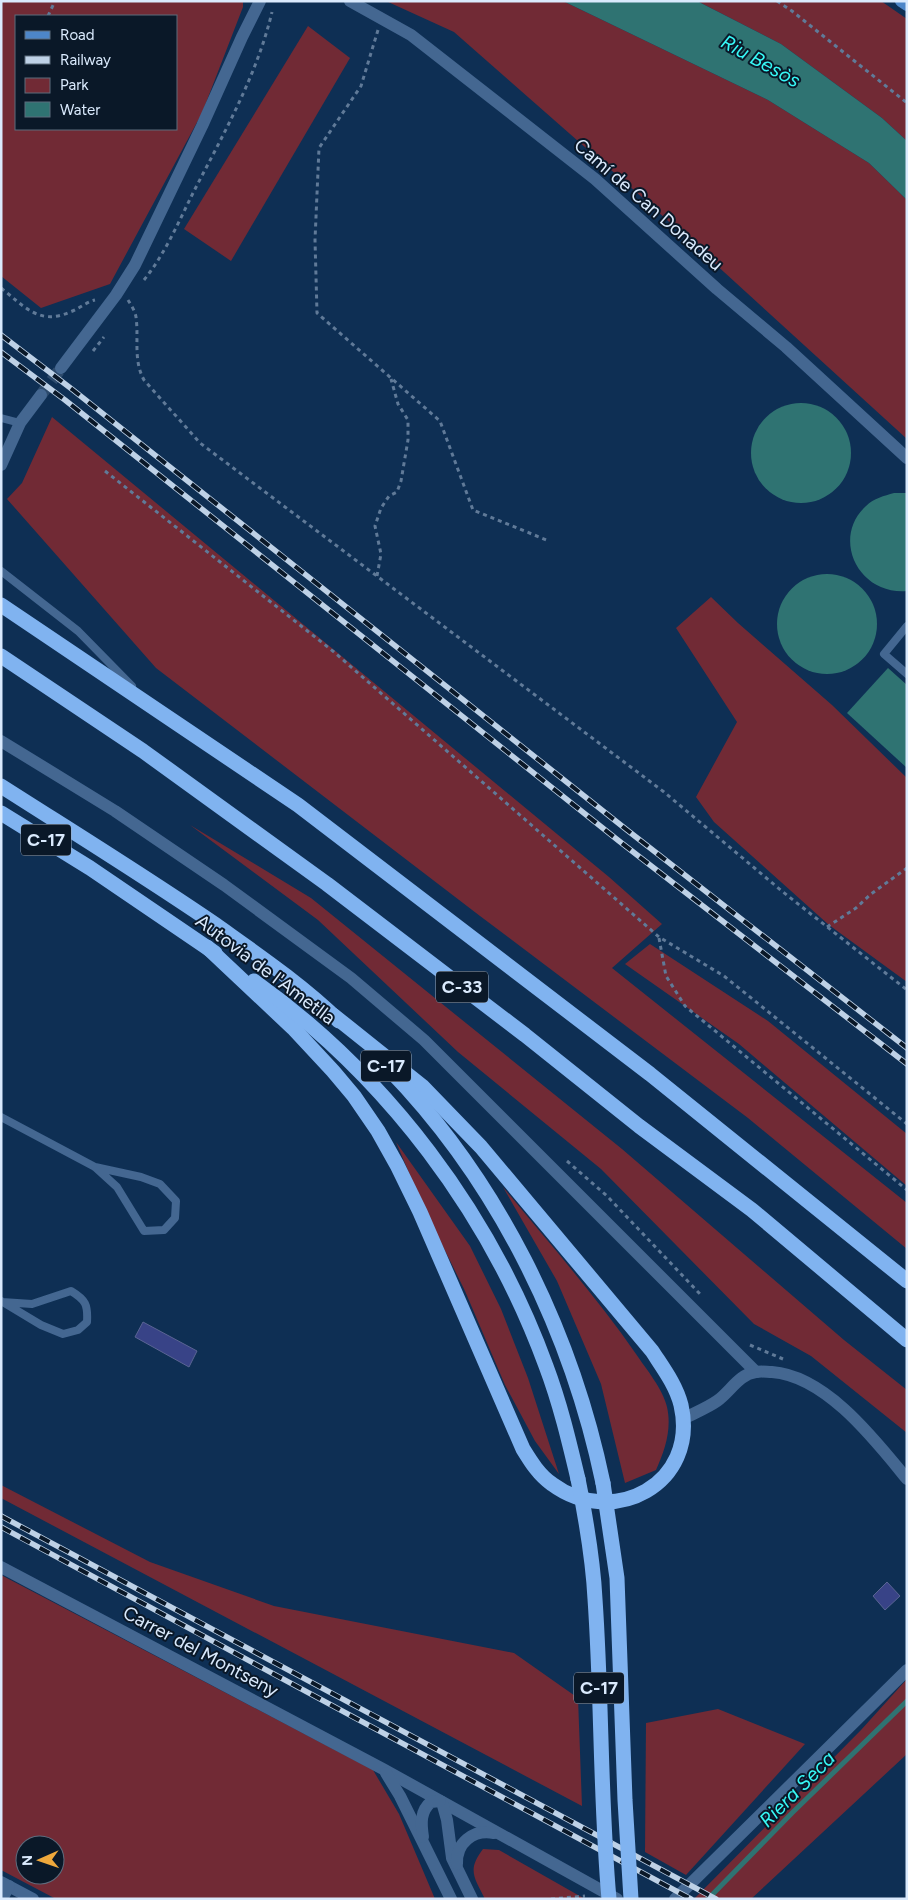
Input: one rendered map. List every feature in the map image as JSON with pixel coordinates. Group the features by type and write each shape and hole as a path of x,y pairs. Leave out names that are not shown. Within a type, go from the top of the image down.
{"highway":[{"name":"C-33","path":"1,606 306,811 650,1074 907,1281"},
{"name":"C-33","path":"1,656 144,751 327,884 517,1028 639,1126 752,1210 907,1340"},
{"name":"C-17","path":"1,786 186,905 288,978 332,1015 396,1077 435,1122 471,1171 503,1221 532,1274 556,1328 577,1384 603,1483 617,1578 631,1899"},
{"name":"Autovia de l'Ametlla","path":"1,812 90,868 206,947 271,993 315,1030 353,1065 398,1113 436,1160 469,1209 498,1258 524,1311 546,1366 565,1424 578,1479 591,1554 595,1599 602,1804 609,1899"},
{"path":"206,947 293,1028 354,1096 378,1131 398,1165 424,1220 522,1449 532,1465 542,1476 562,1490 588,1499 615,1501 643,1494 665,1477 672,1467 681,1441 683,1419 674,1386 652,1351 481,1147 422,1086 332,1015"}],"street":[{"path":"61,368 122,298 135,266 260,1"},
{"name":"Camí de Can Donadeu","path":"350,1 411,35 595,179 717,289 786,347 907,458"},
{"path":"901,1 907,5"},
{"path":"1,465 20,423 41,395"},
{"path":"1,741 114,811 216,880 359,984 424,1040 756,1372"},
{"path":"683,1419 718,1401 741,1379 756,1372 777,1373 801,1379 817,1388 846,1410 907,1479"},
{"name":"Carrer del Montseny","path":"1,1567 383,1769 617,1899"},
{"path":"675,1899 907,1670"},
{"name":"Carrer del Montseny","path":"383,1769 398,1791 451,1899"},
{"path":"441,1801 447,1820 450,1851 472,1899"},
{"name":"Carrer del Montseny","path":"425,1846 421,1826 423,1812 431,1802 441,1801"},
{"path":"457,1869 458,1850 466,1839 479,1832 498,1834"},
{"path":"2,1899 5,1884 34,1899"}],"lane":[{"path":"1,418 20,423"},
{"name":"C-33","path":"1,571 78,631 149,704"},
{"path":"907,626 884,654 907,674"},
{"path":"1,1117 95,1167 117,1187 144,1230 164,1230 175,1218 176,1200 160,1184 141,1177 95,1167"},
{"path":"71,1291 82,1297 88,1309 87,1322 78,1330 63,1334 41,1325 2,1302 32,1304 71,1291"}],"path":[{"path":"48,15 55,1"},
{"path":"777,1 907,102"},
{"path":"139,286 150,273 177,227 239,103 260,53 272,9"},
{"path":"381,18 361,86 319,148 315,240 317,313 440,420 473,510 549,541"},
{"path":"1,288 43,317 55,317 71,312 91,301 122,298 133,293"},
{"path":"122,298 136,315 136,349 140,371 144,380 200,443 664,792 827,927 907,990"},
{"path":"377,576 381,554 375,526 381,508 389,496 397,492 408,440 408,420 398,404 391,378"},
{"path":"105,471 334,652 659,937 724,976 907,1124"},
{"path":"827,927 856,908 871,894 907,868"},
{"path":"659,937 666,976 685,1006 907,1190"},
{"path":"551,1899 585,1896 590,1899"}],"green space":[{"path":"1,1 243,1 243,7 202,113 110,284 41,308 1,276"},
{"path":"386,1 563,1 768,100 869,163 907,200 907,439 644,199 454,32"},
{"path":"697,1 881,1 907,19 907,141 882,118 781,44"},
{"path":"308,26 350,58 231,261 184,229"},
{"path":"52,417 609,877 662,924 612,968 907,1203 907,1249 748,1118 156,668 7,499 22,483"},
{"path":"711,597 832,705 907,778 907,982 829,925 714,822 696,797 737,722 676,628"},
{"path":"190,825 311,898 622,1149 844,1340 907,1390 907,1433 811,1356 754,1324 601,1169 458,1052 318,920"},
{"path":"650,944 768,1021 907,1134 907,1186 739,1044 625,964"},
{"path":"396,1142 470,1246 501,1309 528,1378 559,1474 535,1441 505,1385 465,1291 423,1206"},
{"path":"503,1187 605,1311 662,1393 667,1407 669,1423 665,1447 656,1470 625,1483 601,1384 557,1281"},
{"path":"1,1485 150,1562 274,1606 514,1653 578,1698 582,1806 1,1498"},
{"path":"1,1575 373,1770 399,1814 435,1899 56,1899 29,1885 65,1885 65,1835 15,1835 15,1877 1,1870"},
{"path":"907,1679 907,1754 751,1899 694,1899 861,1730"},
{"path":"718,1709 805,1744 686,1875 645,1852 646,1723"},
{"path":"483,1849 499,1850 585,1899 485,1899 474,1874 475,1863"}],"water":[{"name":"Riu Besòs","path":"563,1 697,1 781,44 882,118 907,141 907,200 869,163 768,100"},
{"path":"801,403 820,407 836,418 847,434 851,453 847,472 836,488 820,499 801,503 782,499 766,488 755,472 751,453 755,434 766,418 782,407"},
{"path":"894,493 907,493 907,591 890,590 875,584 863,574 855,562 851,548 851,533 856,519 866,506 872,501"},
{"path":"827,574 846,578 862,589 873,605 877,624 873,643 862,659 846,670 827,674 808,670 792,659 781,643 777,624 781,605 792,589 808,578"},
{"path":"888,668 907,685 907,768 847,713"}],"building":[{"path":"143,1322 197,1351 189,1367 135,1337"},
{"path":"887,1582 900,1596 885,1610 873,1596"}],"waterway":[{"name":"Riera Seca","path":"708,1899 792,1813 907,1701"}],"tunnel":[{"path":"41,395 61,368"}],"railway":[{"path":"1,335 73,390 627,830 907,1048"},
{"path":"1,352 65,400 619,841 907,1064"},
{"path":"1,1516 716,1899"},
{"path":"1,1527 691,1899"}]}
